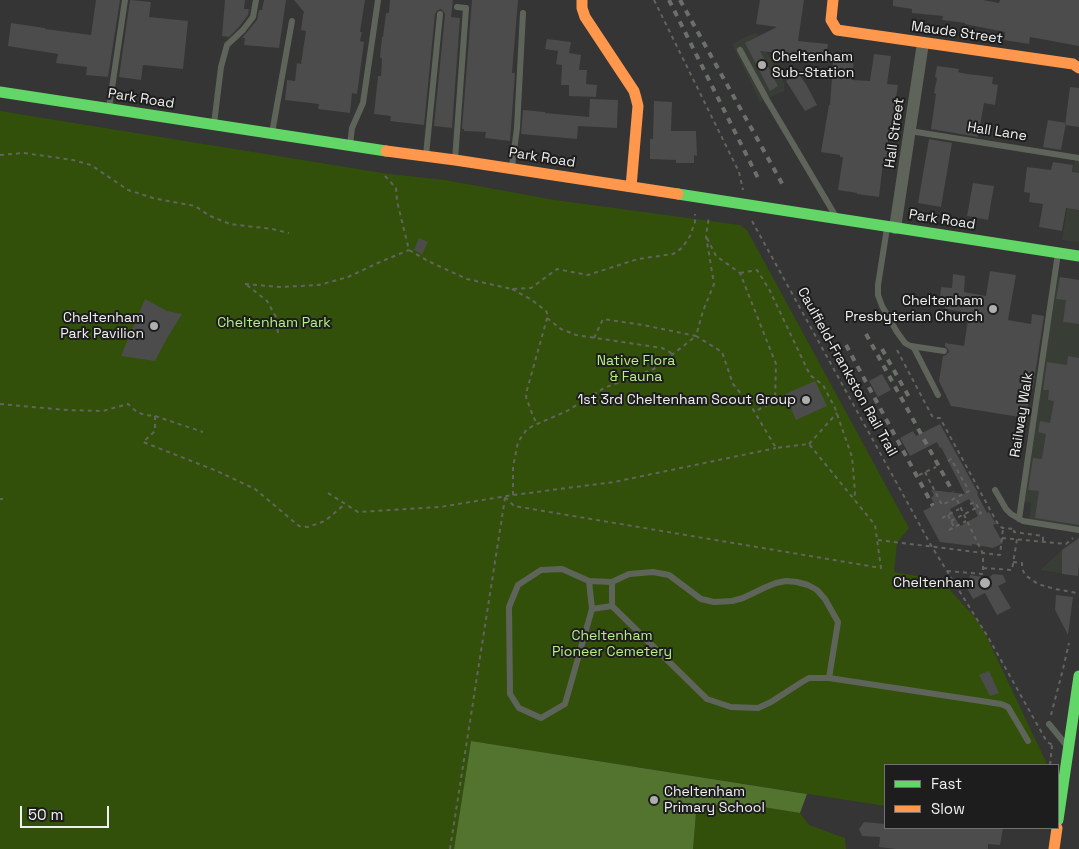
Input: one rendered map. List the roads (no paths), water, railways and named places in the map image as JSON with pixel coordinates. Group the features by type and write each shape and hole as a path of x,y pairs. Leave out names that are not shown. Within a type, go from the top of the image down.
{"street":[{"path":"582,0 585,17 634,91 636,98 638,106 631,187"},
{"name":"Maude Street","path":"833,0 831,15 833,25 837,30 1073,64 1079,68"},
{"name":"Hall Street","path":"892,227 910,132 923,43"},
{"name":"Park Road","path":"0,92 1079,256"},
{"path":"1059,814 1078,680"},
{"path":"1054,849 1057,829"}],"lane":[{"path":"109,109 125,0"},
{"path":"214,125 221,67 227,45 244,30 253,17 256,0"},
{"path":"350,146 352,128 363,102 378,0"},
{"path":"455,160 466,8 457,6"},
{"path":"512,169 517,128 523,13"},
{"path":"426,157 440,14"},
{"path":"272,134 292,21"},
{"path":"740,50 767,100 838,219"},
{"name":"Hall Lane","path":"910,132 1079,158"},
{"path":"892,227 878,285 878,295 882,306 905,343 911,346 944,351"},
{"name":"Railway Walk","path":"1019,519 1058,253"},
{"path":"911,346 914,348 938,395"},
{"path":"995,490 1006,509 1027,523 1079,530"},
{"path":"589,581 592,609 565,704 541,718 519,708 510,694 509,607 518,584 541,570 562,569 589,581 612,582 629,574 653,572 668,575 701,598 714,602 743,598 766,586 781,582 797,582 808,585 825,598 838,622 829,678"},
{"path":"612,582 612,606 707,699 731,707 758,708 810,678 829,678 1008,706 1028,740"},
{"path":"592,609 612,606"},
{"path":"1049,724 1069,749"}],"railway":[{"path":"669,0 759,180"},
{"path":"680,0 784,187"},
{"path":"866,334 953,492"},
{"path":"846,345 933,506"},
{"path":"882,349 909,397"}],"place":[{"name":"Cheltenham Sub-Station","path":"762,65"},
{"name":"Cheltenham Presbyterian Church","path":"993,309"},
{"name":"Cheltenham Park Pavilion","path":"154,326"},
{"name":"1st 3rd Cheltenham Scout Group","path":"806,400"},
{"name":"Cheltenham","path":"985,583"},
{"name":"Cheltenham Primary School","path":"654,800"}],"park label":[{"name":"Cheltenham Park","path":"274,323"},
{"name":"Native Flora & Fauna","path":"636,370"},
{"name":"Cheltenham Pioneer Cemetery","path":"612,644"}]}
